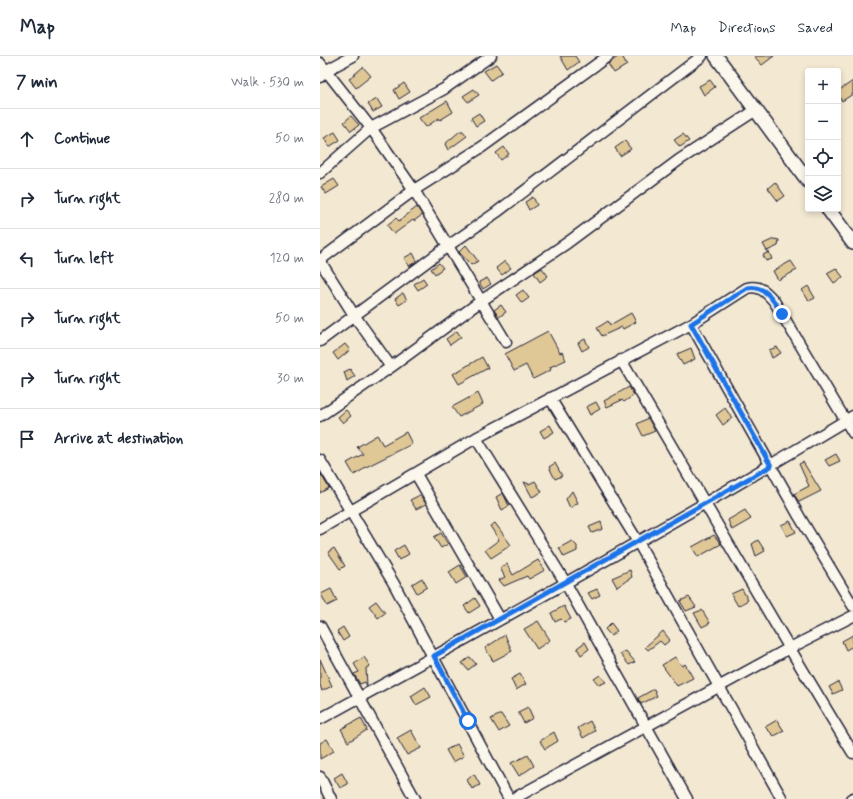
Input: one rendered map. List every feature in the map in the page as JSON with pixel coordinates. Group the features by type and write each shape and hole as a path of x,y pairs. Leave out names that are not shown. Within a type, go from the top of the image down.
{"main road":[{"path":"716,56 805,177"},
{"path":"830,212 851,238"}],"street":[{"path":"353,56 322,70 371,128 414,190 506,342"},
{"path":"320,172 371,128 444,89 491,56"},
{"path":"391,367 354,315 320,260 414,190 482,147 594,60 608,56"},
{"path":"320,341 448,246 497,212 702,56"},
{"path":"320,416 391,367 481,301 567,243 679,160 756,110"},
{"path":"320,529 476,438 691,324 747,288 759,287 774,301 850,418 853,433"},
{"path":"691,324 771,466 853,606"},
{"path":"621,360 706,503 788,648 853,754"},
{"path":"550,398 638,542 782,799"},
{"path":"320,718 359,698 638,542 771,466 850,418"},
{"path":"476,438 565,582 687,799"},
{"path":"320,460 351,510 434,656 508,799"},
{"path":"416,474 500,619"},
{"path":"513,799 788,648 853,616"},
{"path":"320,626 415,799"},
{"path":"320,777 331,799"}],"building":[{"path":"560,56 575,56 579,62 568,70"},
{"path":"619,56 622,56 627,65 614,73 608,64"},
{"path":"754,56 774,56 762,65"},
{"path":"496,64 502,72 491,80 484,71"},
{"path":"363,67 371,76 356,88 349,79"},
{"path":"710,80 715,87 704,95 699,86"},
{"path":"853,81 853,94 842,101 841,89"},
{"path":"404,83 410,92 399,99 394,90"},
{"path":"474,89 479,95 468,102 463,96"},
{"path":"377,99 382,107 373,112 368,104"},
{"path":"447,101 453,112 440,120 439,118 426,127 419,118"},
{"path":"479,113 484,121 476,126 471,118"},
{"path":"351,116 359,125 351,131 344,122"},
{"path":"460,131 463,131 467,136 448,150 445,144"},
{"path":"335,132 340,140 329,147 324,138"},
{"path":"683,134 689,141 680,147 674,140"},
{"path":"625,141 631,149 620,156 615,148"},
{"path":"504,147 509,154 501,160 496,153"},
{"path":"334,179 339,186 326,194 321,187"},
{"path":"775,182 785,196 778,201 768,188"},
{"path":"533,197 537,205 529,210 525,202"},
{"path":"417,207 422,215 394,234 387,225 396,218 399,221"},
{"path":"774,239 779,240 778,246 767,251 763,244"},
{"path":"466,245 478,261 471,265 459,252"},
{"path":"769,252 772,259 766,261 763,255"},
{"path":"413,253 417,261 409,266 404,258"},
{"path":"505,261 511,268 502,275 496,268"},
{"path":"791,261 797,270 778,280 773,271"},
{"path":"439,263 443,268 435,274 431,269"},
{"path":"542,268 548,276 540,282 534,273"},
{"path":"836,268 843,277 834,283 827,273"},
{"path":"423,278 427,284 418,290 414,284"},
{"path":"487,278 491,284 483,289 479,282"},
{"path":"808,286 815,298 809,301 802,290"},
{"path":"523,290 529,298 522,303 516,295"},
{"path":"403,293 407,300 399,305 395,299"},
{"path":"501,305 506,312 499,317 494,310"},
{"path":"631,313 636,322 623,329 622,327 602,336 597,328 608,321 610,325"},
{"path":"457,331 461,337 450,345 446,339"},
{"path":"548,331 560,353 562,352 566,360 550,367 551,370 533,379 526,365 514,371 505,354"},
{"path":"585,339 589,347 582,351 578,343"},
{"path":"345,344 350,350 338,360 333,353"},
{"path":"777,347 781,353 772,358 769,350"},
{"path":"691,348 695,359 683,365 677,354"},
{"path":"482,357 488,368 459,384 453,374"},
{"path":"350,369 355,376 347,381 344,372"},
{"path":"629,387 634,395 624,402 622,400 607,407 604,401"},
{"path":"478,393 483,404 459,417 452,407"},
{"path":"596,402 600,409 590,415 586,407"},
{"path":"725,408 732,418 723,425 716,415"},
{"path":"346,410 351,416 343,423 338,417"},
{"path":"648,418 655,431 643,436 637,424"},
{"path":"550,425 554,432 544,438 540,431"},
{"path":"406,432 412,444 364,468 354,475 347,463 363,454 357,447 377,435 383,445"},
{"path":"836,454 840,461 829,466 825,460"},
{"path":"803,462 821,491 799,502 794,494 809,486 799,464"},
{"path":"555,463 562,476 555,479 549,467"},
{"path":"320,473 329,488 320,493"},
{"path":"535,481 542,492 532,497 524,482 529,484"},
{"path":"572,491 578,503 570,508 566,499"},
{"path":"503,493 509,506 502,510 496,497"},
{"path":"420,495 426,504 416,509 410,500"},
{"path":"745,510 751,519 732,530 728,520"},
{"path":"790,521 796,532 787,536 781,525"},
{"path":"601,522 603,529 592,533 589,527"},
{"path":"495,523 511,545 491,558 485,550 499,540 490,526"},
{"path":"441,533 448,544 441,548 434,537"},
{"path":"714,535 721,544 698,557 692,547"},
{"path":"758,540 765,551 756,556 752,544"},
{"path":"572,541 577,546 577,551 564,557 559,548"},
{"path":"404,545 409,554 399,560 394,551"},
{"path":"334,548 345,566 340,569 328,552"},
{"path":"538,560 545,570 529,579 527,576 504,586 499,580 505,577 500,568 507,564 513,575"},
{"path":"460,565 467,577 456,584 449,572"},
{"path":"630,570 632,577 617,587 612,578"},
{"path":"422,578 427,587 417,593 412,584"},
{"path":"331,589 337,601 327,606 321,594"},
{"path":"597,589 600,595 592,599 588,593"},
{"path":"742,589 748,600 738,606 731,594"},
{"path":"689,597 696,607 686,611 680,601"},
{"path":"475,598 480,606 469,613 464,606"},
{"path":"376,601 385,613 378,618 369,606"},
{"path":"564,606 571,619 564,622 561,619 555,622 551,613"},
{"path":"702,610 710,623 702,627 694,613"},
{"path":"538,621 550,640 537,649 524,629"},
{"path":"611,623 617,631 611,636 605,629"},
{"path":"343,627 349,637 343,641 337,631"},
{"path":"663,631 670,640 664,645 660,641 648,650 645,647"},
{"path":"505,635 512,651 493,661 485,648"},
{"path":"853,635 853,646 846,650 842,641"},
{"path":"585,642 589,649 581,655 577,648"},
{"path":"626,651 635,662 629,665 620,654"},
{"path":"364,657 370,666 366,668 367,686 365,682 360,684 354,674 359,672 354,664"},
{"path":"470,657 476,664 468,670 462,663"},
{"path":"675,657 682,666 685,664 693,678 677,686 662,665"},
{"path":"320,659 332,686 322,691 320,685"},
{"path":"520,674 526,684 516,690 511,679"},
{"path":"600,675 606,682 599,685 594,679"},
{"path":"838,682 842,690 833,694 829,687"},
{"path":"425,687 431,697 416,705 411,696"},
{"path":"654,689 657,696 641,704 638,698"},
{"path":"528,707 533,718 524,723 518,712"},
{"path":"501,714 509,726 499,732 491,719"},
{"path":"361,718 367,730 348,742 341,729"},
{"path":"777,720 784,731 774,736 765,727"},
{"path":"590,721 595,731 583,738 578,728"},
{"path":"411,730 421,748 407,755 397,738"},
{"path":"554,732 558,741 545,749 540,741"},
{"path":"327,739 334,751 320,759 320,743"},
{"path":"457,744 464,756 453,762 446,750"},
{"path":"528,755 534,766 519,776 511,763"},
{"path":"342,773 348,784 340,788 334,778"},
{"path":"474,774 480,785 472,789 467,780"}],"route":[{"path":"468,721 434,656 771,466 691,324 747,288 753,286 759,287 767,293 782,314"}]}
